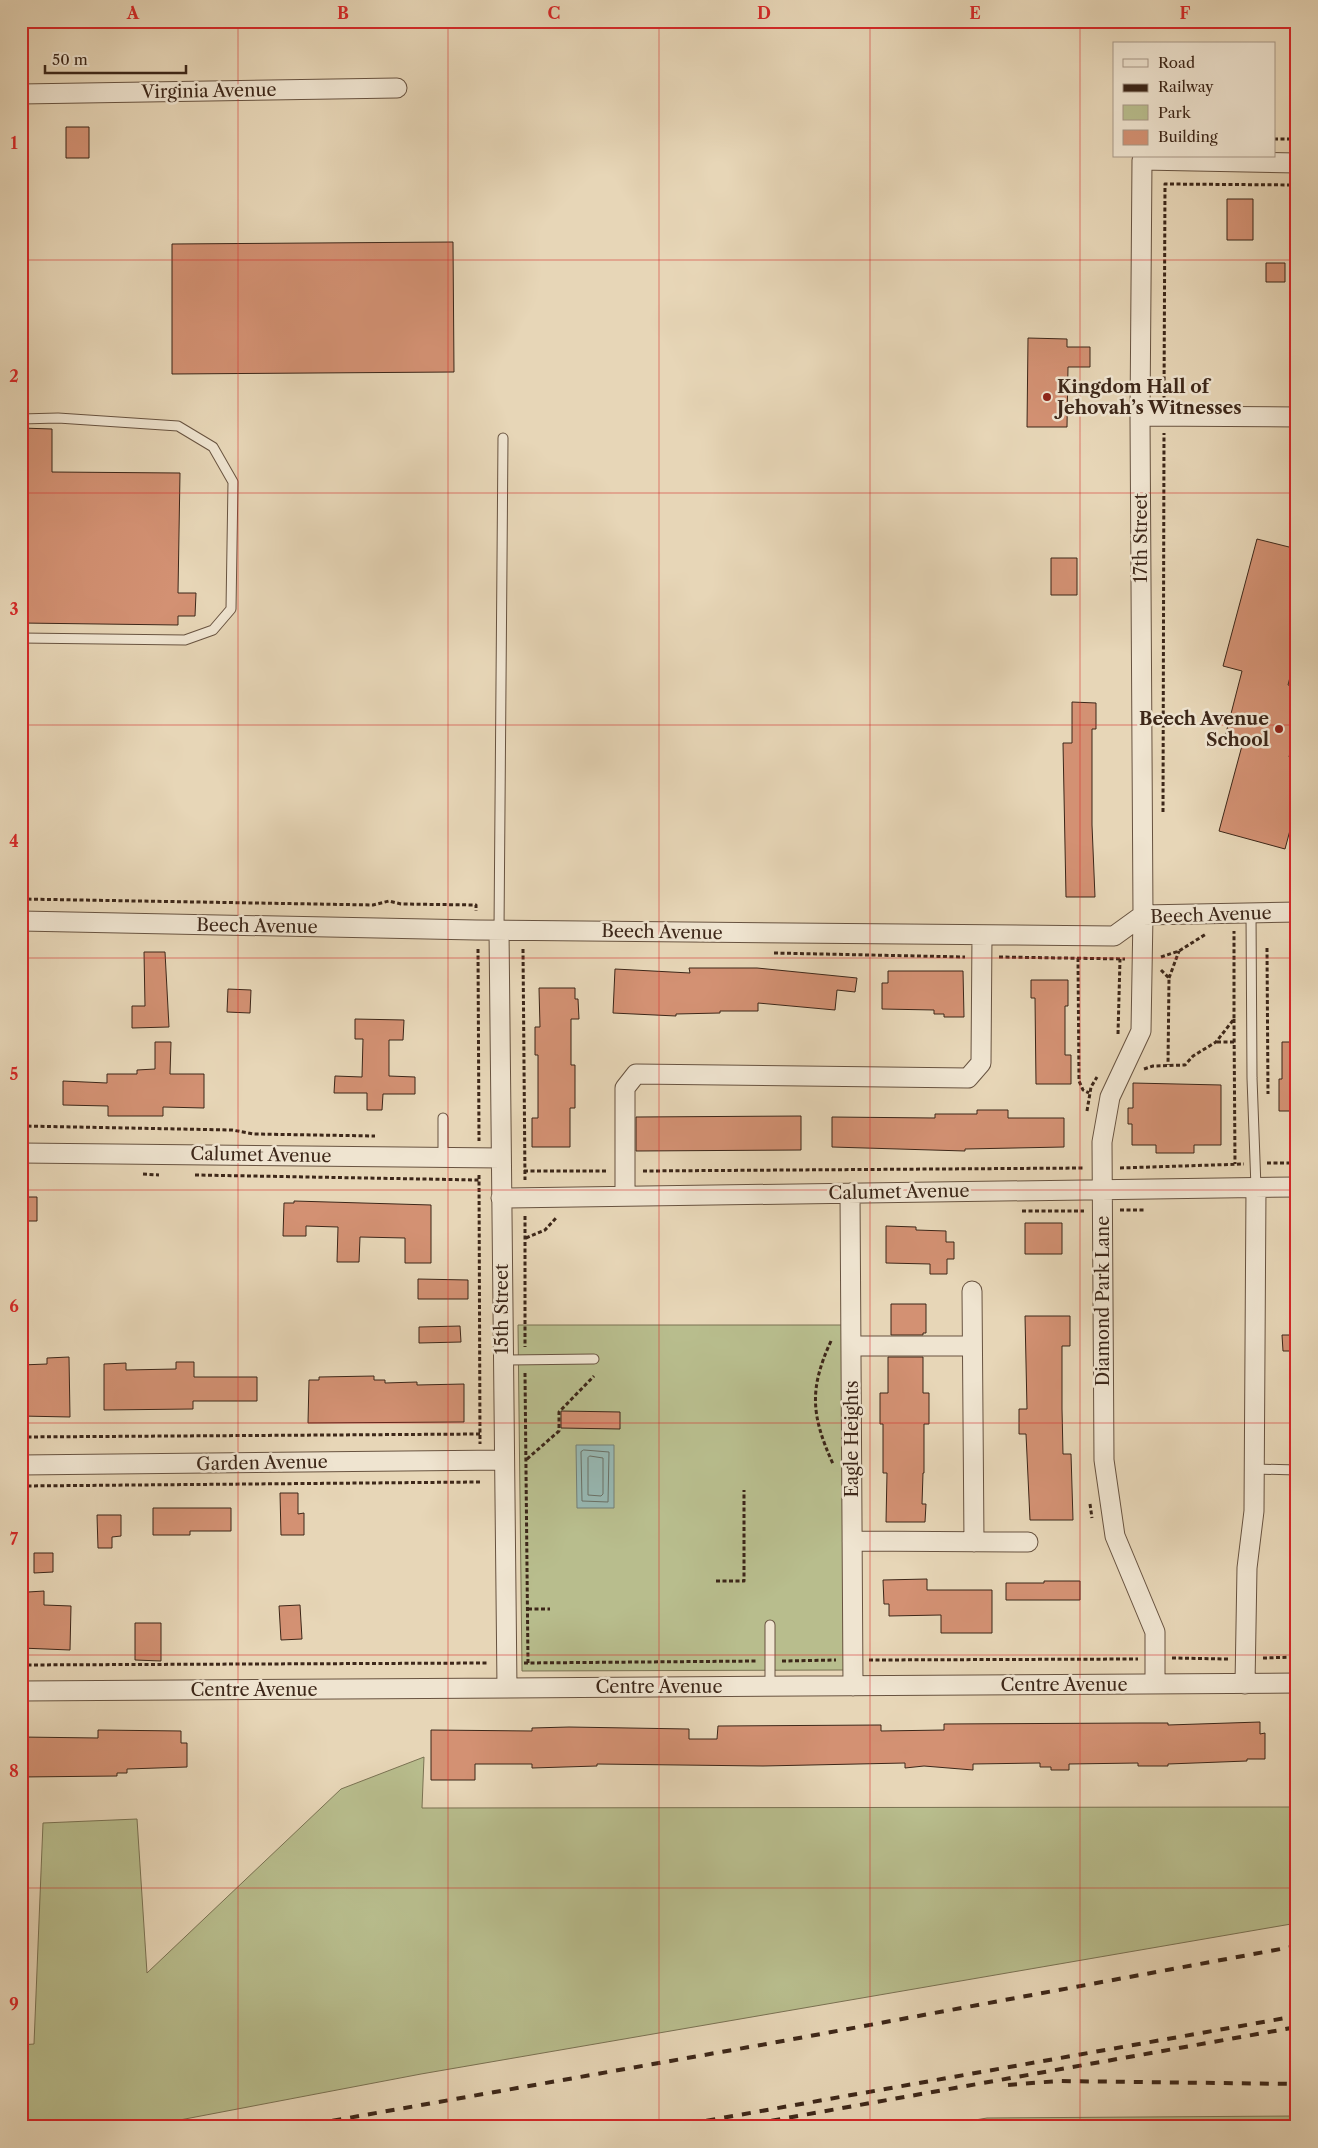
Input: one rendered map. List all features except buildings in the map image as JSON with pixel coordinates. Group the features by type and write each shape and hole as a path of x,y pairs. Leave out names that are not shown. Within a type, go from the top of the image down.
{"street":[{"name":"Virginia Avenue","path":"21,94 397,88"},
{"name":"17th Street","path":"1143,916 1140,416 1142,160 1297,163"},
{"path":"1140,416 1297,417"},
{"name":"Beech Avenue","path":"21,921 476,930 1114,936 1143,916 1251,922 1297,912"},
{"name":"Diamond Park Lane","path":"1143,916 1148,960 1141,1031 1110,1097 1102,1142 1111,1168 1102,1189 1104,1460 1115,1536 1155,1632 1155,1684"},
{"name":"15th Street","path":"499,930 507,1688"},
{"path":"625,1196 625,1088 636,1074 968,1078 981,1063 982,935"},
{"name":"Calumet Avenue","path":"21,1152 501,1158"},
{"name":"Calumet Avenue","path":"501,1198 1297,1187"},
{"path":"1245,1684 1247,1568 1254,1511 1262,1188"},
{"name":"Eagle Heights","path":"850,1193 853,1686"},
{"path":"972,1291 974,1542"},
{"path":"851,1346 972,1346"},
{"name":"Garden Avenue","path":"21,1465 504,1460"},
{"path":"852,1541 1028,1542"},
{"name":"Centre Avenue","path":"21,1691 1297,1683"}],"lane":[{"path":"21,419 58,418 178,426 213,447 233,482 231,609 213,630 185,640 21,638"},
{"path":"499,930 503,438"},
{"path":"1251,922 1252,1078 1262,1188"},
{"path":"443,1118 443,1157"},
{"path":"503,1360 594,1359"},
{"path":"1254,1469 1297,1470"},
{"path":"770,1625 770,1686"}],"path":[{"path":"1276,139 1297,140"},
{"path":"1163,813 1165,184 1297,185"},
{"path":"21,899 373,905 389,901 401,904 476,906 477,949"},
{"path":"1228,932 1234,932 1251,922 1267,931 1268,1095"},
{"path":"524,1171 1111,1168 1235,1164 1234,932"},
{"path":"772,953 1148,960 1180,951 1204,934 1213,933"},
{"path":"528,1663 523,949 533,950"},
{"path":"1168,1065 1169,978 1180,951"},
{"path":"1078,958 1079,1081 1083,1090 1090,1094"},
{"path":"1148,960 1169,978"},
{"path":"1141,1071 1153,1066 1184,1065 1216,1042 1234,1019"},
{"path":"1216,1042 1234,1042"},
{"path":"21,1126 232,1130 254,1134 383,1136"},
{"path":"442,1137 479,1138"},
{"path":"1262,1188 1269,1153"},
{"path":"1111,1168 1120,1159"},
{"path":"138,1173 164,1175"},
{"path":"191,1175 479,1180"},
{"path":"504,1460 526,1460 559,1431 559,1412 594,1376"},
{"path":"21,1437 480,1434"},
{"path":"21,1486 480,1482"},
{"path":"716,1581 744,1582 744,1490"},
{"path":"528,1609 550,1609"},
{"path":"1260,1658 1297,1657"},
{"path":"21,1665 1223,1658"}],"green space":[{"path":"518,1325 842,1325 844,1670 522,1671"},
{"path":"424,1757 422,1808 1297,1807 1297,1923 421,2074 143,2127 21,2127 21,2045 34,2044 43,1823 137,1819 147,1973 341,1789"},
{"path":"1297,2116 1297,2127 933,2127 987,2118"}],"water":[{"path":"576,1445 614,1445 614,1508 577,1508"}],"railway":[{"path":"297,2127 772,2043 1297,1946"},
{"path":"671,2127 1297,2016"},
{"path":"736,2127 1297,2027"},
{"path":"1008,2085 1058,2081 1297,2084"}],"place":[{"name":"Kingdom Hall of Jehovah’s Witnesses","path":"1047,397"},
{"name":"Beech Avenue School","path":"1279,729"}]}
